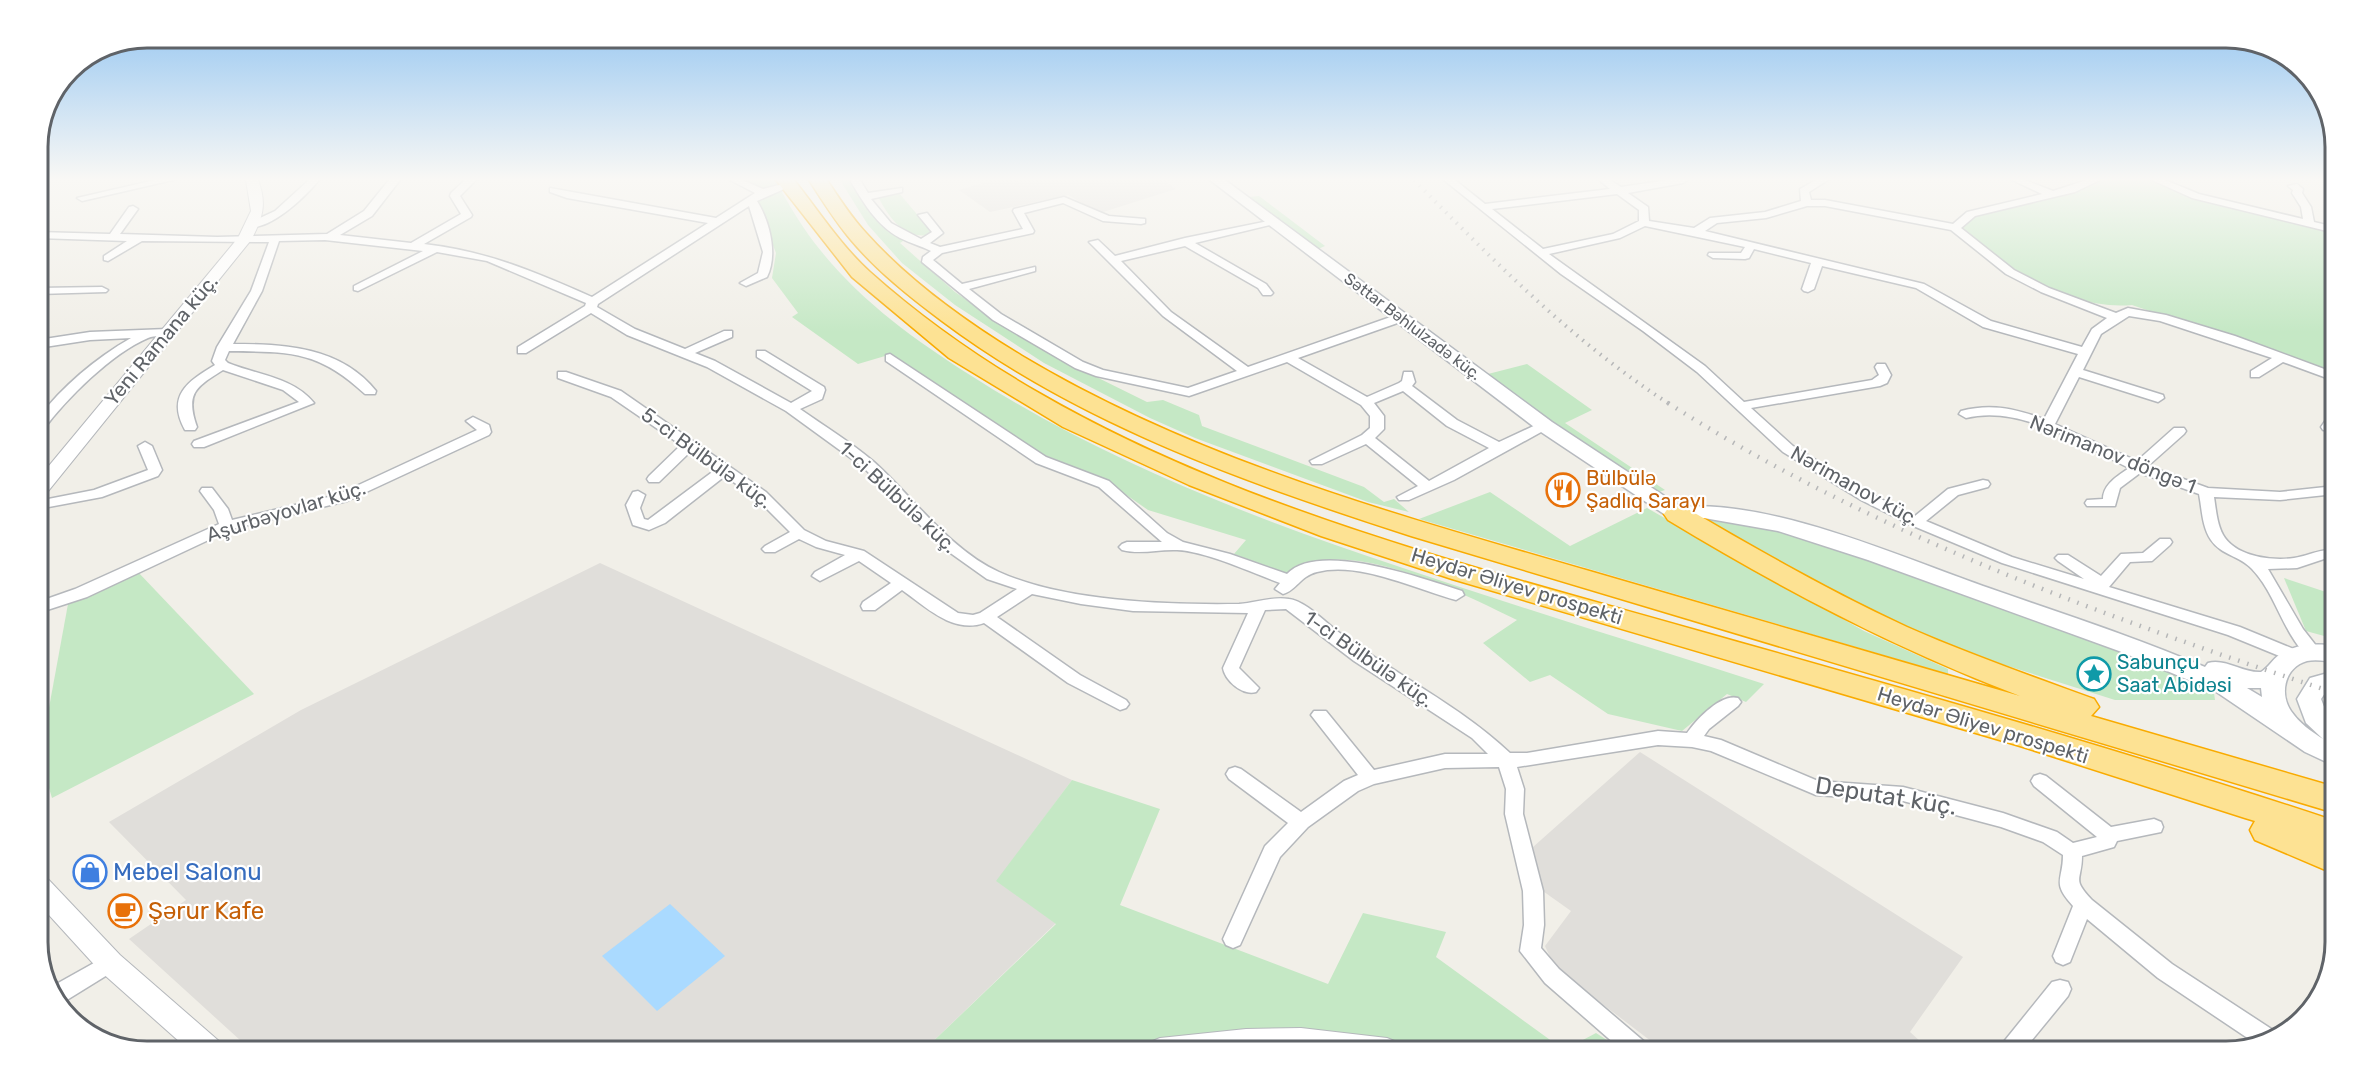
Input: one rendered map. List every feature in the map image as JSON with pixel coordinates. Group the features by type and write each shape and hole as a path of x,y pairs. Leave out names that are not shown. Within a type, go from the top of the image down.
{"highway":[{"name":"Heydər Əliyev prospekti","path":"818,231 891,303 961,355 1004,382 1119,444 1218,488 1342,532 1549,597 2098,759 2325,831"},
{"name":"Heydər Əliyev prospekti","path":"854,231 861,240 926,300 987,343 1039,374 1134,424 1193,450 1337,505 2325,797"},
{"path":"1677,513 1838,605 1922,644 1974,666 2325,797"},
{"path":"1907,702 2247,822 2325,855"}],"main road":[{"name":"Səttar Bəhlulzadə küç.","path":"1287,231 1545,426 1677,513"},
{"path":"1649,496 1721,502 1777,514 2086,620 2237,677 2262,681 2277,673"},
{"path":"1677,513 1693,510 1711,511 1793,529 2091,632 2227,687 2325,751"},
{"path":"2306,740 2292,728 2277,709 2272,690 2283,663 2314,654"},
{"path":"2325,681 2312,690 2309,704 2315,717 2325,726"}],"street":[{"path":"114,237 118,231"},
{"name":"Yeni Ramana küç.","path":"48,478 250,231"},
{"path":"329,237 339,231"},
{"path":"414,246 439,231"},
{"path":"522,350 706,231"},
{"path":"746,283 763,275 768,252 762,231"},
{"path":"895,231 924,242 938,251"},
{"path":"924,242 938,233 936,231"},
{"path":"1029,231 938,251 929,255 928,262 997,317 1091,370 1189,392 1402,317"},
{"path":"1113,260 1230,231"},
{"name":"Nərimanov küç.","path":"1513,231 1540,253 1677,350 1801,459 1866,497 1916,522 2007,560 2314,654"},
{"path":"1540,253 1617,236 1628,231"},
{"path":"1689,231 1816,263 1920,286 1987,324 2085,352"},
{"path":"1959,231 2010,272 2045,290 2116,316"},
{"name":"1-ci Bülbülə küç.","path":"48,236 244,240 329,237 470,253 490,259 592,305 631,332 686,354 791,408 868,464 954,550 992,575 1030,588 1081,599 1133,606 1242,609 1283,602 1294,607 1360,657 1478,733 1506,760"},
{"path":"48,242 58,236"},
{"path":"108,258 139,238"},
{"path":"199,444 307,403 303,397 280,384 221,366 218,361 223,347 248,308 268,264 275,238"},
{"path":"1185,241 1203,254 1263,286 1267,293"},
{"path":"1094,242 1167,314 1247,372"},
{"path":"1713,255 1745,256 1750,247"},
{"path":"358,288 435,249"},
{"path":"1808,289 1816,263"},
{"path":"959,288 1030,269"},
{"path":"48,291 102,290"},
{"path":"2048,424 2096,332 2116,316 2128,312 2153,316 2325,373"},
{"path":"48,342 90,336 167,333"},
{"path":"686,354 728,334"},
{"path":"48,412 53,405 126,346 145,335"},
{"path":"223,347 286,349 321,357 343,368 370,391"},
{"path":"761,354 819,390 818,396 791,408"},
{"path":"890,358 1041,460 1104,484 1149,527 1178,545 1225,556 1287,580"},
{"path":"1289,358 1366,402 1377,416 1377,429 1367,438 1317,461"},
{"path":"2255,374 2281,358"},
{"path":"190,427 183,411 184,394 190,386 221,366"},
{"path":"1741,406 1875,383 1883,380 1885,375 1881,367"},
{"path":"2076,372 2158,398"},
{"name":"5-ci Bülbülə küç.","path":"562,375 616,394 726,469 772,504 799,533 821,544 859,554 954,618 974,621 986,617"},
{"path":"1366,402 1406,381 1452,423 1499,448"},
{"path":"48,407 53,405"},
{"name":"Nərimanov döngə 1","path":"1966,414 1975,408 1990,408 2048,424 2139,467 2206,492 2217,538 2223,546 2257,564 2277,592 2292,629 2314,654"},
{"name":"Aşurbəyovlar küç.","path":"48,605 81,593 227,526 287,509 326,503 370,486 484,432 484,428 473,421"},
{"path":"1404,497 1449,477 1499,448 1545,426"},
{"path":"2092,503 2110,503 2110,492 2115,485 2179,431"},
{"path":"1367,438 1427,486"},
{"path":"654,479 690,444"},
{"path":"48,503 97,494 153,473 155,470 146,446"},
{"path":"638,495 632,502 631,508 638,522 649,525 660,520 726,469"},
{"path":"1916,522 1953,492 1983,484"},
{"path":"207,491 221,508 227,526"},
{"path":"2206,492 2280,496 2325,491"},
{"path":"770,549 799,533"},
{"path":"2063,558 2100,587 2126,557 2147,558 2165,542"},
{"path":"1127,546 1152,548 1178,545"},
{"path":"820,576 859,554"},
{"path":"2257,564 2297,563 2325,554"},
{"path":"1283,602 1282,589 1287,580 1315,567 1334,564 1364,568 1456,595"},
{"path":"870,606 902,584"},
{"path":"1030,588 986,617 1074,679 1120,704"},
{"path":"1250,688 1232,673 1231,668 1259,607"},
{"path":"1692,740 1703,724 1732,702"},
{"path":"1320,715 1370,777"},
{"name":"Deputat küç.","path":"1233,939 1272,852 1301,822 1352,786 1370,777 1445,761 1554,756 1658,738 1692,740 1715,745 1816,788 1903,794 2003,820 2050,837 2071,851"},
{"path":"1506,760 1515,789 1514,814 1533,891 1534,925 1530,951 1552,976 1626,1041"},
{"path":"1235,774 1301,822"},
{"path":"2040,781 2108,835 2154,827"},
{"path":"2108,835 2108,842 2071,851 2073,858 2068,881 2073,893 2085,906 2165,971 2261,1035"},
{"path":"48,897 110,963 198,1041"},
{"path":"2063,956 2078,915 2085,906"},
{"path":"62,992 110,963"},
{"path":"2019,1041 2060,989"},
{"path":"1270,1041 1311,1041"}],"shaded area":[{"path":"600,563 1072,780 997,881 1056,923 933,1041 241,1041 129,939 186,900 109,822 301,710"},
{"path":"1640,752 1963,957 1910,1032 1920,1041 1651,1041 1555,968 1545,946 1571,911 1540,889 1533,847"}],"green space":[{"path":"768,231 806,231 837,269 871,303 950,362 1021,406 1073,434 1179,484 1233,507 1344,548 1764,684 1746,702 1727,694 1682,731 1608,714 1550,675 1530,682 1483,643 1517,620 1472,598 1418,576 1363,562 1338,559 1315,562 1285,573 1234,554 1246,540 1148,510 1102,478 1042,454 896,358 885,356 858,364 792,317 798,313 772,278 776,253"},
{"path":"873,231 893,231 906,239 900,243 955,292 1012,331 1070,364 1147,402 1163,400 1199,415 1202,426 1364,487 1384,502 1394,499 1409,512 1368,502 1195,438 1150,418 1044,363 955,305 902,263"},
{"path":"906,231 932,232 930,235 912,234"},
{"path":"1292,231 1305,231 1325,246 1316,250"},
{"path":"1965,231 2325,231 2325,371 2132,305 2104,305 2061,294 2014,271"},
{"path":"1527,364 1592,410 1565,423 1665,490 1656,493 1582,445 1488,374"},
{"path":"1490,492 1570,546 1647,508 1864,631 1948,669 1948,674 1419,519"},
{"path":"1710,516 1794,534 2083,635 2198,680 2214,693 2215,700 2115,700 1973,655 1843,599 1702,520"},
{"path":"137,571 254,694 52,798 48,785 48,713 68,604"},
{"path":"2284,578 2325,592 2325,636 2306,631"},
{"path":"1072,780 1160,809 1120,905 1328,984 1363,913 1446,932 1436,957 1552,1041 1378,1041 1354,1036 1172,1041 933,1041 1056,924 996,881"},
{"path":"1596,1033 1608,1041 1581,1041"}],"water":[{"path":"670,904 725,956 657,1011 602,956"}],"railway":[{"path":"1465,231 1568,328 1635,381 1668,403"},
{"path":"1668,403 1746,450 1826,493 1992,569 2163,634 2325,690"}],"place":[{"name":"Bülbülə Şadlıq Sarayı","path":"1563,490"},
{"name":"Sabunçu Saat Abidəsi","path":"2094,674"},
{"name":"Mebel Salonu","path":"90,872"},
{"name":"Şərur Kafe","path":"125,911"}]}
